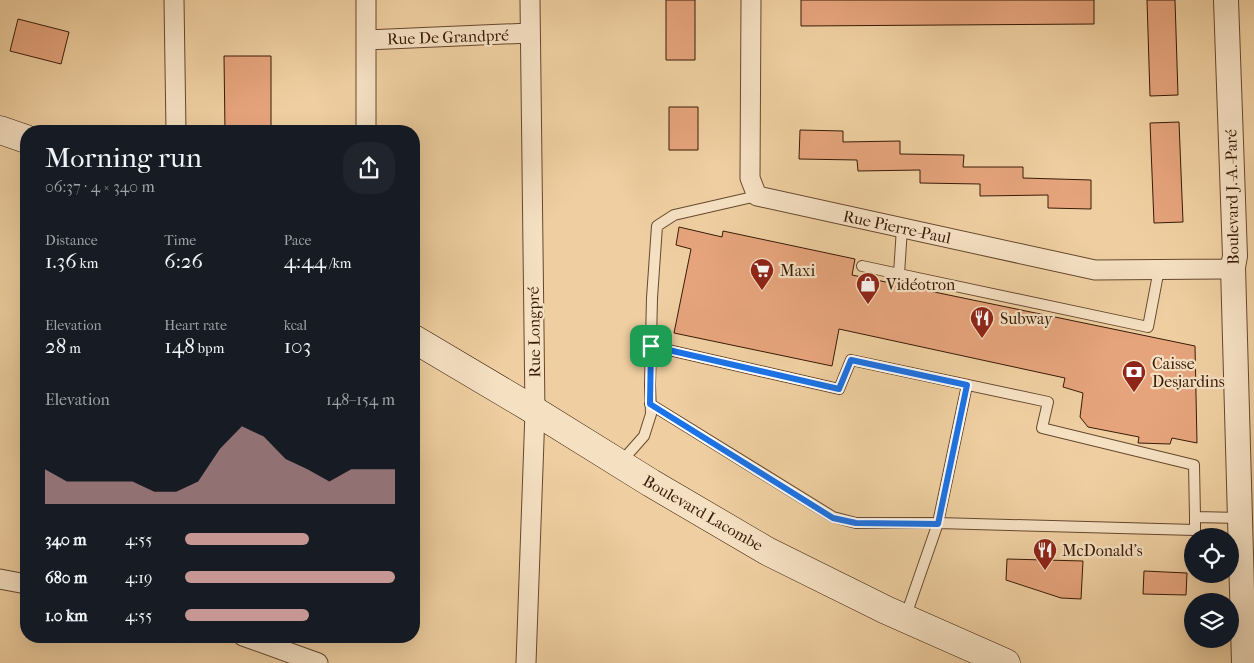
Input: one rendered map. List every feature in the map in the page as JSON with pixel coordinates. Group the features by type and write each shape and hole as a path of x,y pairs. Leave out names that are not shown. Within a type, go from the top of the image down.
{"main road":[{"path":"0,130 20,137"},
{"name":"Boulevard Lacombe","path":"420,343 767,551 905,619 1006,663"}],"street":[{"path":"174,0 176,125"},
{"path":"366,0 366,125"},
{"name":"Rue Longpré","path":"526,663 535,412 530,0"},
{"path":"750,0 750,178 757,196"},
{"name":"Boulevard J.-A.-Paré","path":"1226,0 1235,256 1233,267 1247,488 1240,518 1244,663"},
{"name":"Rue De Grandpré","path":"366,40 530,33"},
{"name":"Rue Pierre-Paul","path":"757,196 1095,270 1222,270 1233,267"},
{"path":"0,579 20,583"},
{"path":"262,643 318,663"}],"lane":[{"path":"619,463 644,436 651,414 652,298 657,226 674,214 757,196"},
{"path":"899,274 902,228"},
{"path":"862,266 1148,327 1159,269"},
{"path":"650,404 833,518 856,523 1195,530 1194,465 1042,428 1048,402 851,360 839,389 651,346"},
{"path":"905,619 938,524 967,385"},
{"path":"1195,517 1240,518"}],"building":[{"path":"666,0 695,0 695,60 666,60"},
{"path":"801,0 1094,0 1094,24 801,26"},
{"path":"1147,0 1175,0 1178,95 1150,96"},
{"path":"18,19 69,32 61,64 10,51"},
{"path":"224,56 271,56 271,125 225,125"},
{"path":"669,107 698,107 698,150 669,150"},
{"path":"1179,122 1183,222 1154,223 1150,123"},
{"path":"800,130 843,131 843,142 900,141 900,154 964,155 963,167 1023,167 1023,178 1091,180 1091,209 1048,208 1048,195 980,196 980,184 920,183 920,170 858,171 857,160 799,159"},
{"path":"679,227 722,237 723,231 855,259 852,275 1195,346 1197,443 1172,438 1170,444 1138,443 1139,437 1088,427 1080,417 1083,393 1063,387 1065,378 839,329 832,366 674,333 691,249 676,245"},
{"name":"McDonald's","path":"1007,559 1083,561 1081,599 1061,598 1006,580"},
{"path":"1144,571 1184,573 1184,583 1187,583 1186,593 1184,595 1143,594"}],"place":[{"name":"Maxi","path":"762,291"},
{"name":"Vidéotron","path":"868,305"},
{"name":"Subway","path":"982,339"},
{"name":"Caisse Desjardins","path":"1134,393"},
{"name":"McDonald's","path":"1045,571"}],"route":[{"path":"651,346 839,389 851,360 967,385 938,524 856,523 833,518 650,404 651,346"}]}
